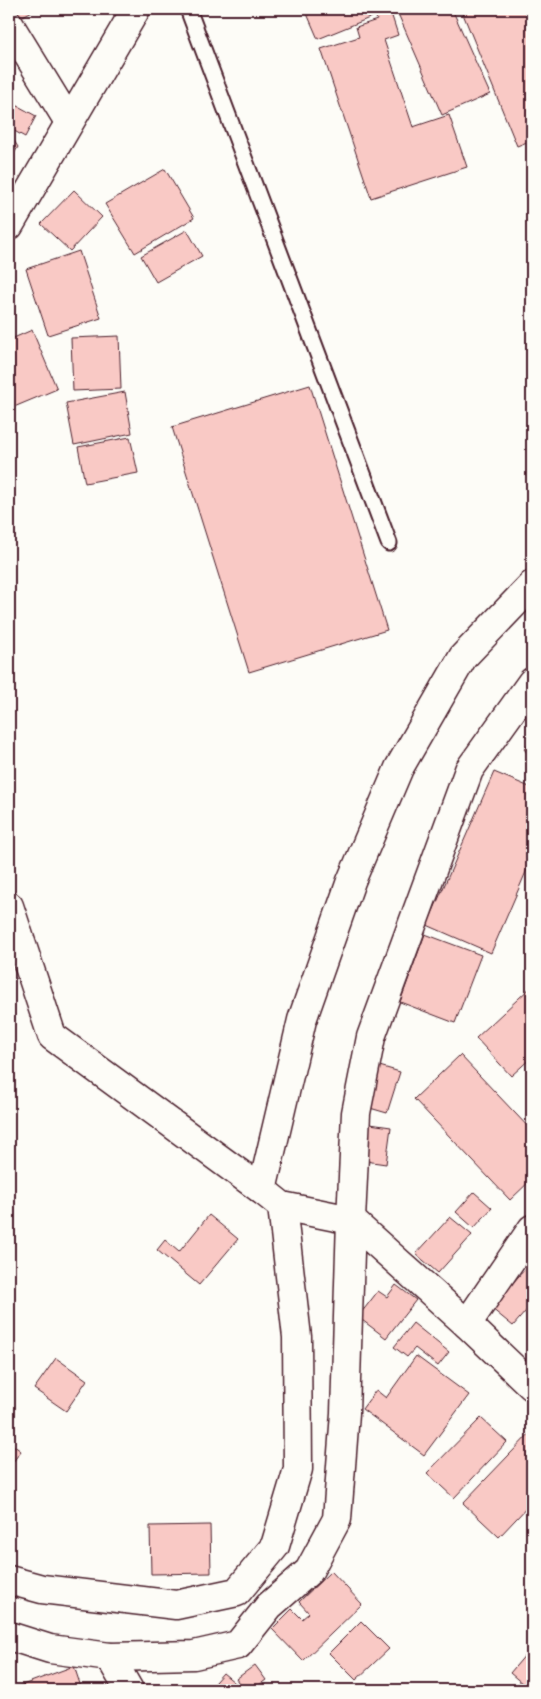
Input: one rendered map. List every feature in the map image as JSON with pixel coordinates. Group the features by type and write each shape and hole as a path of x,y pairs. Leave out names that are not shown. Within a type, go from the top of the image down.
{"street":[{"path":"9,226 136,9"},
{"path":"9,24 69,122"},
{"path":"9,1580 42,1589 176,1605 237,1592 275,1546 298,1469 297,1337 281,1202 302,1020 350,881 399,768 464,657 532,585"},
{"path":"9,1636 50,1649 110,1657 194,1655 238,1645 269,1606 309,1571 337,1519 345,1413 342,1218 356,1114 370,1037 469,770 532,682"},
{"path":"9,906 52,1036 281,1202 342,1218 467,1324 532,1386"},
{"path":"467,1324 532,1229"},
{"path":"110,1657 129,1690"}],"lane":[{"path":"188,9 389,543"}],"building":[{"path":"9,9 36,9 12,22 9,16"},
{"path":"75,9 89,9 79,15"},
{"path":"305,9 369,9 372,17 318,39"},
{"path":"396,9 452,9 490,94 442,115"},
{"path":"461,9 532,9 532,140 517,146"},
{"path":"390,10 398,35 384,40 413,127 449,115 467,167 371,198 321,49 359,37 356,27 377,20 375,15"},
{"path":"9,101 36,116 25,137 9,128"},
{"path":"9,133 18,147 9,162"},
{"path":"165,169 194,218 135,253 105,204"},
{"path":"74,190 102,217 70,251 41,224"},
{"path":"187,230 202,256 156,282 141,256"},
{"path":"79,251 101,318 48,335 26,269"},
{"path":"32,330 57,389 14,407 9,395 9,340"},
{"path":"119,336 121,389 73,391 71,338"},
{"path":"310,385 387,630 249,672 172,427"},
{"path":"125,392 132,433 74,445 66,403"},
{"path":"130,437 138,473 85,483 78,447"},
{"path":"532,741 532,759 524,749"},
{"path":"494,772 532,788 532,858 491,953 427,925"},
{"path":"425,934 481,955 455,1023 400,1002"},
{"path":"532,986 532,1057 511,1076 476,1038"},
{"path":"460,1055 532,1131 532,1179 510,1200 414,1099"},
{"path":"376,1065 400,1072 387,1113 363,1106"},
{"path":"370,1124 391,1127 386,1164 365,1161"},
{"path":"474,1192 492,1208 474,1228 456,1212"},
{"path":"209,1215 238,1239 199,1285 157,1250 165,1240 179,1252"},
{"path":"450,1217 472,1235 438,1273 416,1254"},
{"path":"532,1261 532,1304 513,1326 491,1308"},
{"path":"396,1285 416,1300 386,1338 358,1317 378,1291 387,1297"},
{"path":"413,1323 449,1352 438,1366 415,1348 407,1357 394,1347"},
{"path":"416,1356 469,1395 424,1455 362,1409 376,1390 386,1398"},
{"path":"56,1358 87,1380 66,1411 34,1389"},
{"path":"481,1418 507,1442 454,1498 427,1473"},
{"path":"532,1431 532,1502 499,1537 463,1503"},
{"path":"9,1442 21,1451 10,1466 9,1465"},
{"path":"210,1525 211,1573 151,1574 150,1526"},
{"path":"331,1571 362,1604 303,1661 272,1629 292,1609 302,1619 309,1613 299,1602"},
{"path":"361,1621 389,1649 356,1680 329,1653"},
{"path":"532,1647 532,1690 530,1690 510,1673"},
{"path":"255,1665 266,1680 252,1690 244,1690 236,1679"},
{"path":"74,1666 82,1690 9,1690"},
{"path":"223,1673 240,1687 236,1690 208,1690"}]}
